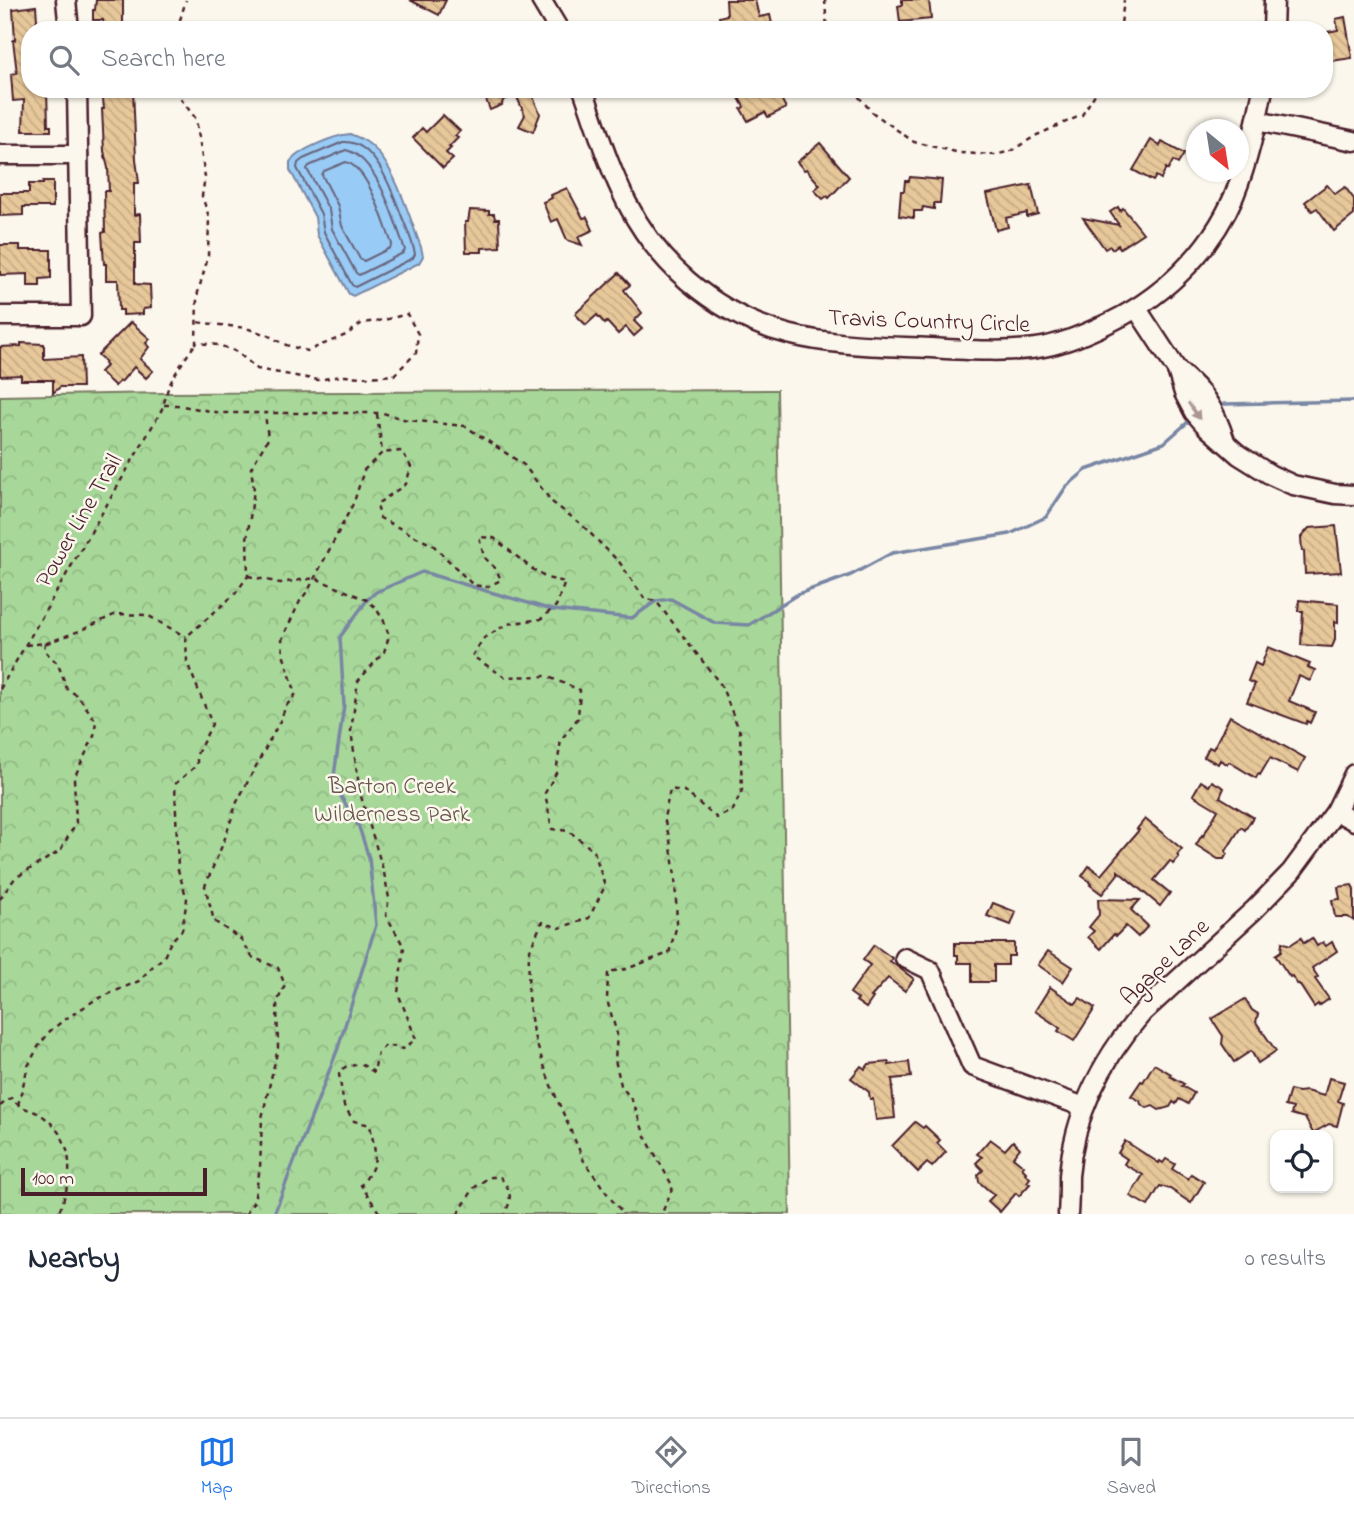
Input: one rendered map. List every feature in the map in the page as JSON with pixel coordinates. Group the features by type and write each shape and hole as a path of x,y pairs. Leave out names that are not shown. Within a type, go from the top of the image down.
{"street":[{"path":"66,0 68,21"},
{"path":"541,0 554,21"},
{"path":"1273,21 1274,0"},
{"path":"0,316 81,316 77,98"},
{"name":"Travis Country Circle","path":"586,98 614,176 629,208 649,240 687,280 721,306 766,327 814,341 858,345 1013,349 1037,348 1065,341 1137,309 1196,257 1209,240 1233,197 1244,169 1261,98"},
{"path":"1257,121 1354,141"},
{"path":"0,155 78,155"},
{"path":"1137,309 1177,370 1212,406 1225,441 1250,463 1293,485 1354,495"},
{"name":"Agape Lane","path":"1068,1214 1070,1174 1076,1137 1084,1107 1101,1071 1143,1012 1275,890 1336,811 1354,774"},
{"path":"1336,811 1354,821"},
{"path":"905,958 930,970 972,1066 1084,1107"}],"path":[{"path":"180,21 186,0"},
{"path":"825,0 826,21"},
{"path":"1121,21 1124,0"},
{"path":"180,98 196,119 205,177 202,196 209,217 208,257 197,296 195,322 196,343 219,345 237,352 257,369 318,380 341,376 394,375 416,353 418,334 407,314 362,323 346,335 307,351 246,328 195,322"},
{"path":"860,98 872,112 914,142 960,153 995,155 1011,151 1037,135 1082,115 1093,98"},
{"name":"Power Line Trail","path":"0,689 164,405 167,389 184,358 196,343"},
{"path":"164,405 221,413 383,413 407,420 465,426 524,465 552,502 581,524 620,563 644,598 656,601 721,685 740,732 742,790 733,810 717,818 684,791 670,789 664,818 675,876 677,925 669,953 626,969 608,972 607,1000 617,1034 615,1060 621,1085 634,1102 645,1136 673,1187 660,1214"},
{"path":"186,637 235,594 248,576 247,539 254,490 251,468 268,439 265,413"},
{"path":"377,414 382,453"},
{"path":"246,1214 254,1201 260,1168 262,1118 278,1048 277,1002 285,985 278,968 252,957 242,940 214,921 205,886 237,802 286,706 296,695 282,639 354,502 364,470 382,453 402,451 411,467 406,484 377,505 380,518 434,546 473,586 487,587 500,580 496,569 484,556 479,537 494,538 547,578 565,582 556,606 541,619 507,624 484,638 472,656 505,677 546,676 580,690 578,718 561,740 556,773 545,793 552,829 569,831 594,852 605,886 589,918 559,928 542,922 529,952 528,996 533,1033 550,1083 584,1161 624,1214"},
{"path":"248,576 280,583 314,578 367,600 384,621 389,636 384,652 358,681 351,731 360,793 389,898 386,915 404,947 398,993 416,1039 403,1049 386,1045 378,1052 374,1072 361,1064 345,1067 340,1074 344,1106 354,1121 370,1125 376,1159 371,1173 361,1185 380,1214"},
{"path":"26,645 45,643 82,631 116,614 147,615 186,637"},
{"path":"18,1105 28,1066 50,1031 95,1000 139,981 164,957 171,941 182,930 187,899 178,870 175,785 197,765 197,754 212,724 187,662 186,637"},
{"path":"0,899 15,878 60,851 76,822 74,778 94,736 96,721 78,696 67,689 58,664 44,650 45,643"},
{"path":"0,1107 11,1098 18,1105 41,1115 57,1129 71,1162 65,1198 58,1214"},
{"path":"457,1214 474,1188 489,1177 500,1177 508,1186 510,1197 505,1214"}],"green space":[{"name":"Barton Creek Wilderness Park","path":"777,390 790,1214 0,1214 0,396"}],"water":[{"path":"350,134 365,141 384,161 399,190 423,256 419,263 353,296 349,294 317,235 315,217 290,170 290,162 294,157 309,148"}],"building":[{"path":"96,0 123,0 123,21 93,20"},
{"path":"410,0 446,0 439,15"},
{"path":"726,0 755,0 759,17 770,15 771,21 720,21 719,17 727,15"},
{"path":"902,0 929,0 931,19 900,21 898,6 902,5"},
{"path":"36,6 36,21 21,21 21,98 47,98 48,126 51,126 51,131 23,131 24,100 13,101 11,74 17,73 13,9"},
{"path":"1345,17 1352,58 1333,61 1333,31 1338,30 1336,19"},
{"path":"103,98 133,98 139,183 134,183 134,215 140,214 141,243 135,243 135,284 150,285 151,308 143,309 143,314 123,315 123,310 119,310 118,280 106,280 102,233 105,232 104,191 109,191 104,151"},
{"path":"485,98 508,98 503,100 502,105 490,110"},
{"path":"517,98 534,98 540,114 533,132 519,126 525,115"},
{"path":"739,98 781,98 786,108 768,117 765,112 748,121 741,109 744,107"},
{"path":"443,115 460,131 446,153 453,159 443,168 413,138 422,128 426,132"},
{"path":"1151,140 1160,146 1162,142 1184,154 1178,164 1173,161 1168,170 1166,168 1161,179 1156,176 1153,181 1133,170"},
{"path":"820,143 849,177 829,198 827,196 823,199 814,190 820,185 797,162"},
{"path":"910,177 942,180 940,203 934,203 934,209 923,207 922,211 914,211 914,218 899,216 901,191 904,191 905,181 909,181"},
{"path":"53,182 53,207 23,207 23,215 0,216 0,193 29,193 29,184"},
{"path":"1031,185 1038,214 1027,217 1027,213 1006,218 1008,227 996,230 987,194"},
{"path":"1327,185 1335,194 1345,187 1354,199 1354,215 1334,231 1317,208 1312,211 1305,202"},
{"path":"567,188 583,218 587,217 593,230 578,237 582,245 567,240 558,219 551,222 543,202"},
{"path":"1118,207 1120,211 1123,208 1143,233 1120,248 1118,245 1105,249 1083,218 1119,225 1110,212"},
{"path":"470,210 489,211 489,214 494,214 495,219 499,219 500,247 482,248 482,252 466,252 465,222 468,222"},
{"path":"0,245 20,245 20,250 51,250 51,278 40,279 40,286 28,286 28,274 0,275"},
{"path":"619,273 630,285 624,290 642,313 634,321 642,329 634,336 626,327 618,334 597,315 586,325 575,314"},
{"path":"131,322 150,339 146,343 149,347 140,359 153,371 146,378 134,367 115,386 100,372 106,362 98,355"},
{"path":"21,343 44,344 44,359 81,357 82,387 60,387 53,393 53,380 21,380 21,375 0,376 0,347 21,346"},
{"path":"1336,526 1341,572 1305,574 1301,537 1309,528"},
{"path":"1299,600 1338,604 1338,623 1335,622 1335,640 1332,647 1301,645 1303,611 1298,611"},
{"path":"1268,647 1310,664 1308,667 1315,670 1310,681 1299,676 1289,701 1315,712 1310,723 1307,721 1306,724 1247,702 1255,684 1248,681 1255,663 1261,666"},
{"path":"1230,716 1305,758 1298,772 1270,758 1256,778 1229,762 1227,764 1220,760 1218,764 1204,757 1209,747 1213,749"},
{"path":"1201,781 1209,786 1212,781 1224,788 1220,797 1253,817 1245,830 1241,827 1224,859 1218,859 1196,845 1218,810 1193,795"},
{"path":"1145,819 1182,849 1173,864 1170,861 1154,880 1170,893 1160,906 1118,871 1102,894 1082,876 1089,866 1101,875"},
{"path":"1352,885 1354,921 1348,917 1335,917 1332,900 1340,899 1338,887"},
{"path":"1098,899 1140,900 1131,910 1148,926 1138,937 1126,926 1116,936 1114,934 1101,949 1088,937 1094,931 1089,927 1099,915"},
{"path":"993,903 1016,912 1011,925 987,916"},
{"path":"1301,938 1304,943 1312,938 1317,946 1323,942 1326,946 1332,942 1337,951 1312,968 1318,977 1315,979 1329,999 1319,1006 1318,1004 1314,1007 1275,955 1281,951 1282,942 1290,945"},
{"path":"955,943 1014,943 1014,956 1008,956 1008,965 994,965 994,982 972,982 972,963 958,963"},
{"path":"874,945 914,979 905,991 888,978 871,997 873,998 866,1008 850,993 870,965 863,960"},
{"path":"1048,951 1073,967 1063,982 1038,965"},
{"path":"1050,987 1075,1004 1080,998 1095,1008 1074,1041 1035,1011"},
{"path":"1245,999 1258,1014 1256,1022 1276,1051 1258,1063 1251,1051 1234,1062 1222,1044 1223,1036 1212,1019"},
{"path":"889,1062 889,1065 909,1062 911,1077 892,1079 895,1118 876,1120 873,1099 870,1099 869,1092 851,1078 861,1066 865,1069 869,1064"},
{"path":"1154,1064 1194,1093 1188,1104 1179,1099 1176,1104 1173,1102 1170,1107 1159,1110 1153,1106 1147,1108 1131,1096"},
{"path":"1329,1078 1344,1082 1338,1101 1343,1103 1337,1126 1329,1124 1318,1130 1311,1130 1305,1118 1291,1114 1293,1108 1285,1106 1290,1090 1324,1096"},
{"path":"915,1122 923,1128 925,1126 940,1140 937,1143 946,1152 932,1167 927,1163 918,1172 892,1146"},
{"path":"990,1139 1005,1150 1013,1141 1020,1148 1013,1157 1024,1166 1022,1168 1030,1178 1027,1182 1030,1184 1019,1196 1016,1193 1000,1212 988,1201 994,1195 979,1182 978,1175 983,1170 976,1163 982,1157 977,1154"},
{"path":"1125,1141 1159,1163 1166,1159 1175,1164 1172,1169 1188,1179 1191,1174 1204,1182 1191,1203 1170,1189 1160,1186 1148,1206 1130,1196 1143,1175 1124,1164 1127,1159 1118,1153"}],"waterway":[{"path":"1224,404 1354,401"},
{"path":"274,1214 338,1048 376,925 369,858 359,827 333,783 344,705 340,637 376,592 422,572 552,610 632,618 656,601 671,599 715,623 749,625 798,594 851,575 892,553 1010,534 1046,517 1066,487 1086,470 1164,443 1188,422"}]}
